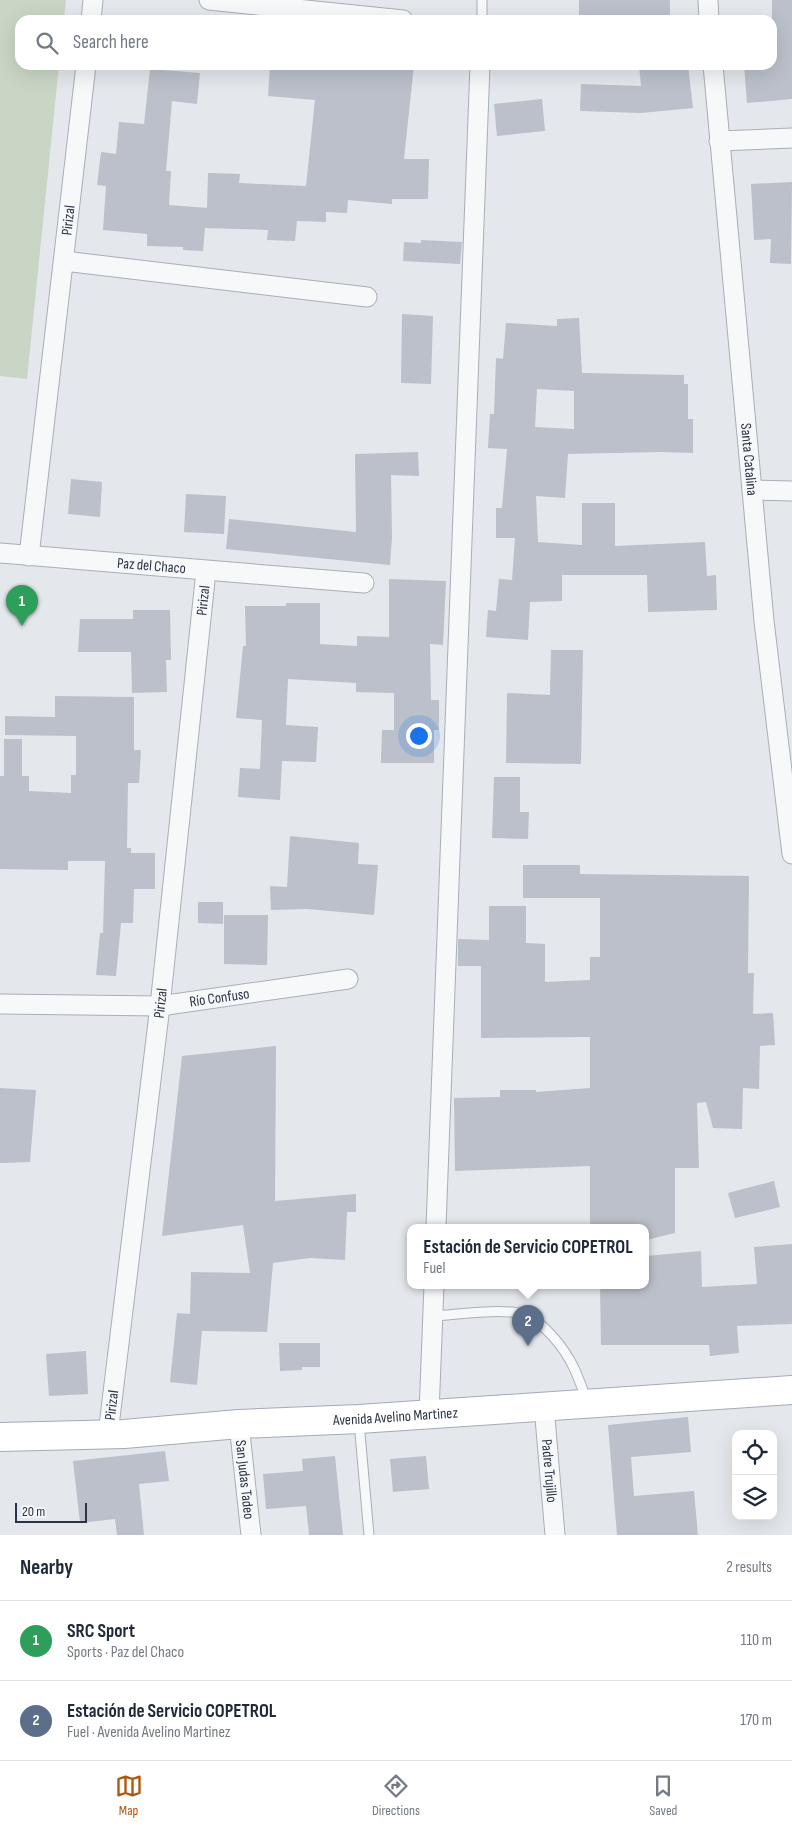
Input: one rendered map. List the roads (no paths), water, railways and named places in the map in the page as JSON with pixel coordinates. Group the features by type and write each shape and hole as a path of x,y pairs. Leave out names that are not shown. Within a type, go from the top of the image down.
{"main road":[{"name":"Avenida Avelino Martinez","path":"0,1437 124,1434 239,1424 359,1419 792,1390"}],"street":[{"path":"92,15 93,0"},
{"path":"209,0 354,15"},
{"path":"708,0 709,15"},
{"name":"Pirizal","path":"29,556 85,70"},
{"path":"436,1224 480,70"},
{"name":"Santa Catalina","path":"713,70 764,621 792,854"},
{"path":"719,141 792,138"},
{"path":"64,262 367,297"},
{"path":"752,490 792,491"},
{"name":"Paz del Chaco","path":"0,553 364,583"},
{"name":"Pirizal","path":"108,1434 160,1006 206,571"},
{"name":"Río Confuso","path":"0,1004 160,1006 348,979"},
{"path":"429,1414 434,1289"},
{"name":"Padre Trujillo","path":"544,1406 555,1535"},
{"name":"San Judas Tadeo","path":"239,1424 250,1535"}],"lane":[{"path":"482,0 482,15"},
{"path":"433,1316 508,1312 521,1313 534,1319 557,1341 570,1361 588,1403"},
{"path":"359,1419 369,1535"}],"place":[{"name":"SRC Sport","path":"22,626"},
{"name":"Estación de Servicio COPETROL","path":"528,1346"}]}
